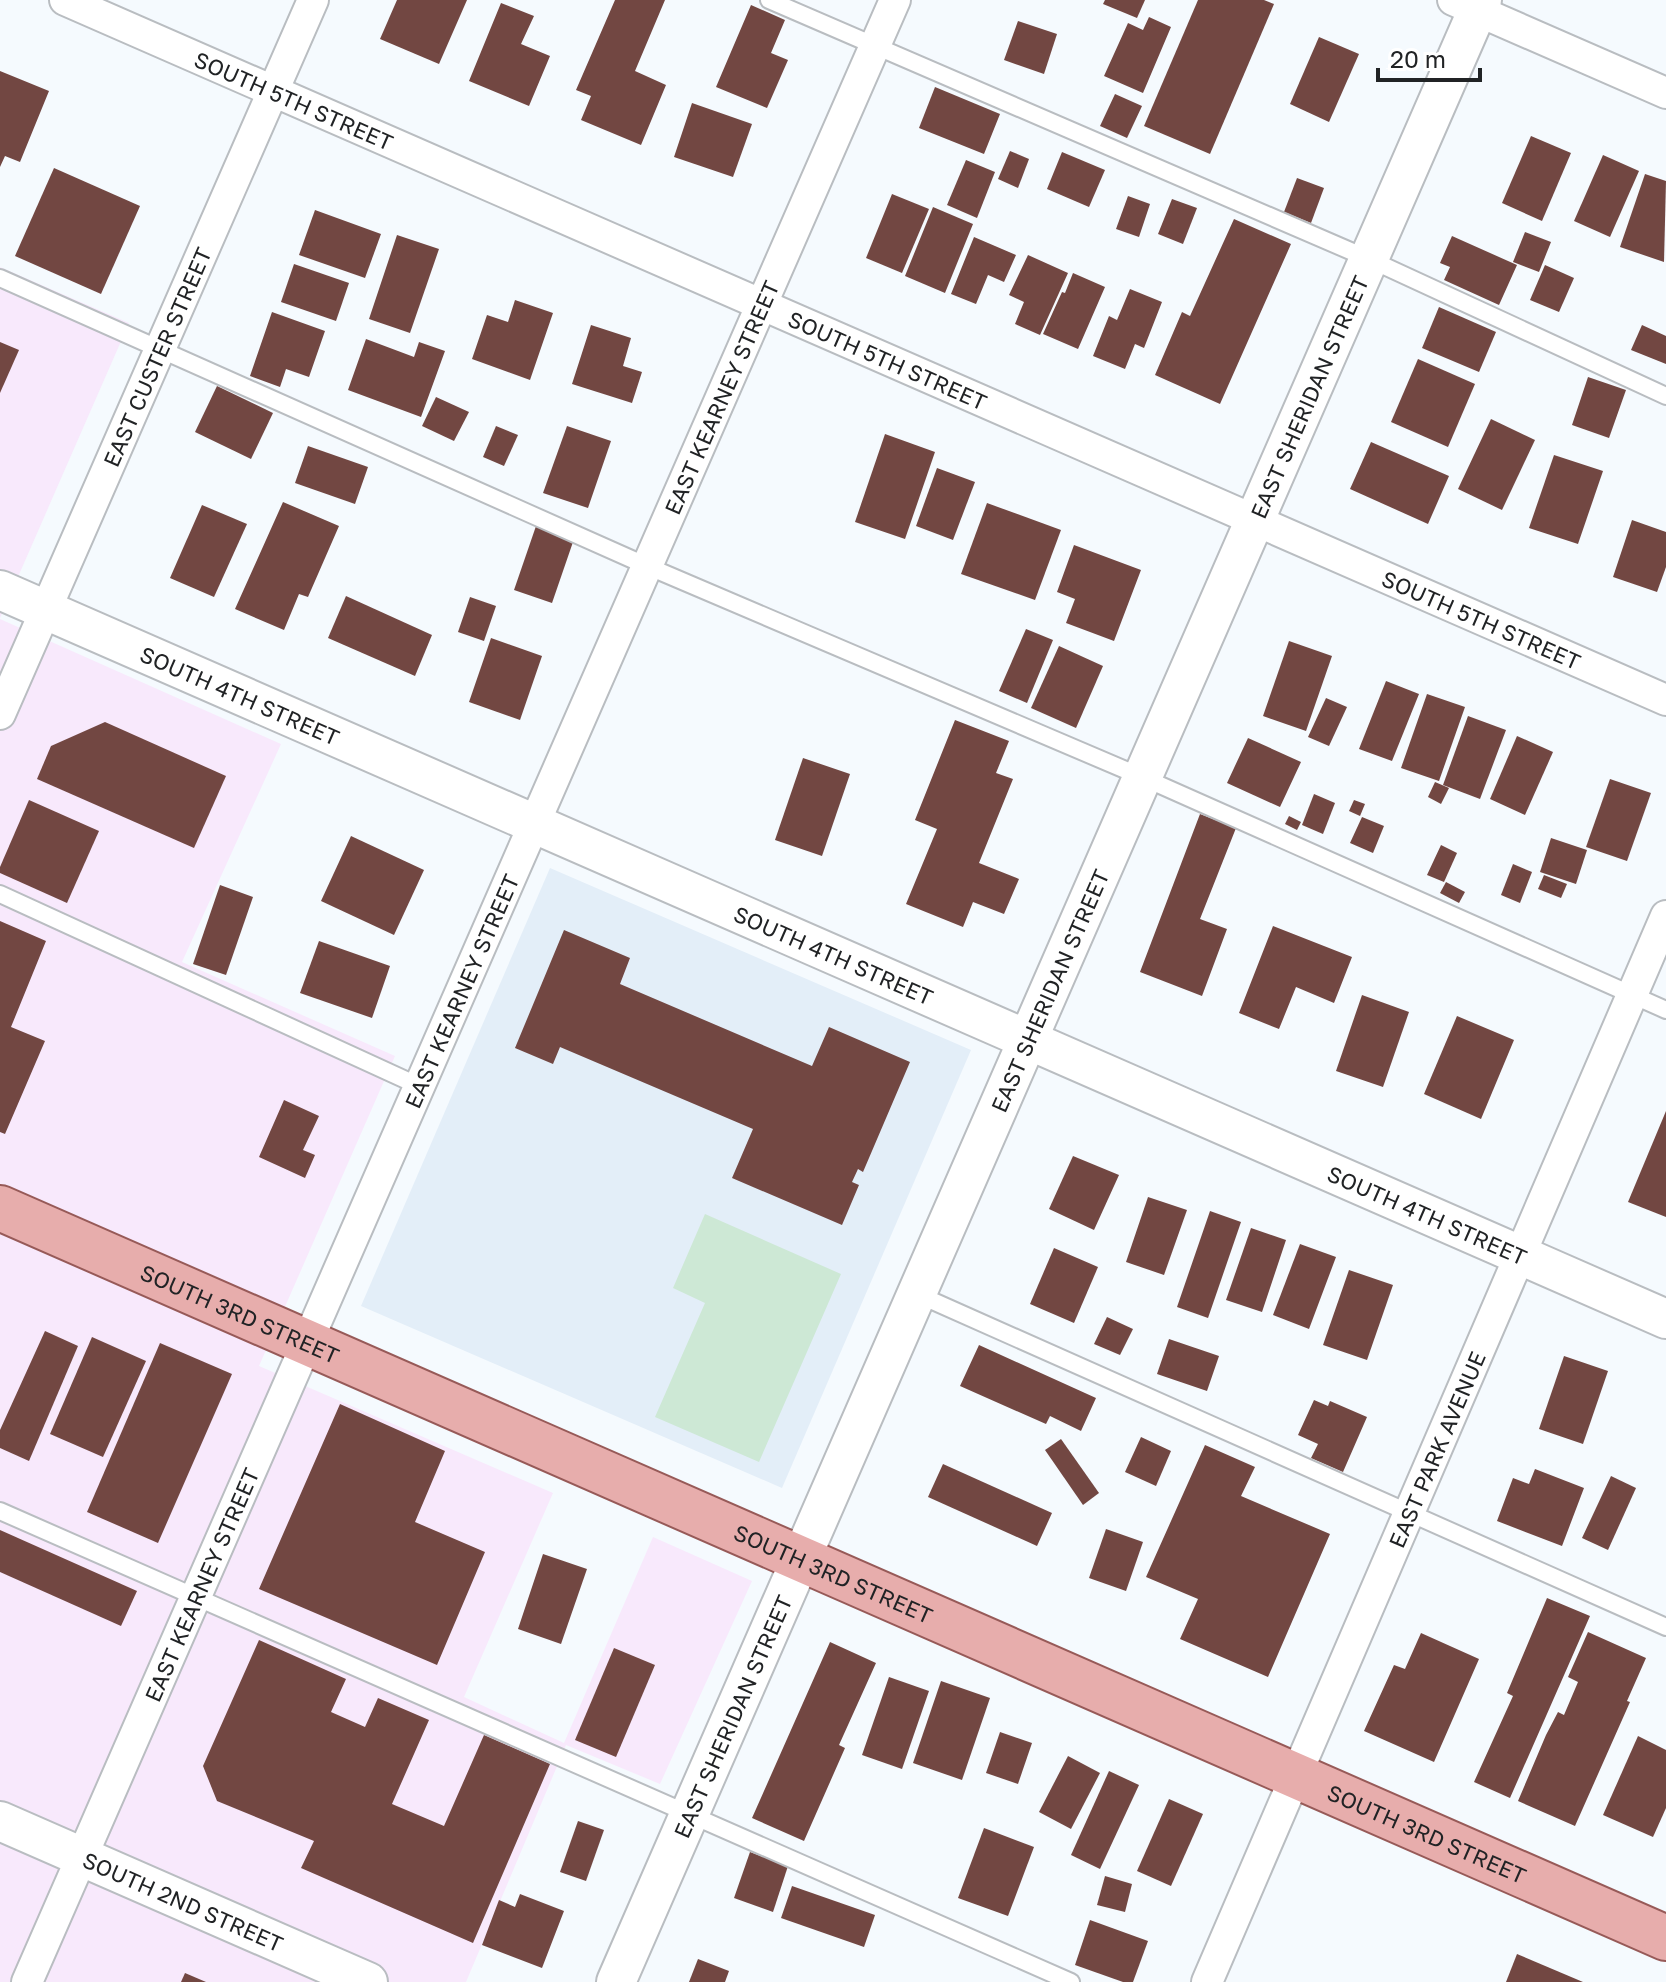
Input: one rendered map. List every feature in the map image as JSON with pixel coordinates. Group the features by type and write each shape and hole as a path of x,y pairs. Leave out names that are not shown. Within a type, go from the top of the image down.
{"main road":[{"name":"SOUTH 3RD STREET","path":"0,1208 1666,1938"}],"street":[{"name":"SOUTH 5TH STREET","path":"65,0 1666,700"},
{"name":"EAST CUSTER STREET","path":"0,714 313,0"},
{"name":"EAST KEARNEY STREET","path":"27,1982 895,0"},
{"path":"1471,3 1666,93"},
{"name":"EAST SHERIDAN STREET","path":"616,1982 1369,259 1471,3"},
{"name":"SOUTH 4TH STREET","path":"0,590 1666,1319"},
{"name":"EAST PARK AVENUE","path":"1207,1982 1666,916"},
{"name":"SOUTH 2ND STREET","path":"0,1821 368,1982"}],"lane":[{"path":"769,0 1369,259 1666,396"},
{"path":"0,278 647,566 1142,777 1666,1010"},
{"path":"0,894 419,1086"},
{"path":"917,1294 1666,1627"},
{"path":"0,1511 1071,1982"}],"shaded area":[{"path":"0,267 129,323 0,618"},
{"path":"0,619 281,744 182,962 395,1056 259,1366 553,1493 464,1697 564,1743 653,1537 752,1581 660,1784 566,1745 466,1982 0,1982"},
{"path":"550,868 971,1050 782,1488 361,1306"}],"green space":[{"path":"705,1214 841,1274 759,1462 655,1417 705,1303 673,1288"}],"building":[{"path":"397,0 467,0 439,64 380,39"},
{"path":"615,0 665,0 635,71 666,85 641,145 581,120 591,96 576,90"},
{"path":"1105,0 1145,0 1137,18 1103,4"},
{"path":"1198,0 1264,0 1274,4 1210,154 1144,126"},
{"path":"501,3 534,16 521,44 550,56 529,106 469,81"},
{"path":"751,5 785,20 771,53 788,60 767,108 716,87"},
{"path":"1149,17 1171,27 1143,93 1104,76 1128,23 1143,30"},
{"path":"1018,21 1057,34 1044,74 1004,60"},
{"path":"1319,37 1359,54 1329,122 1290,104"},
{"path":"0,71 49,91 20,162 5,156 0,167"},
{"path":"935,87 1000,114 984,154 919,128"},
{"path":"1115,94 1142,106 1127,138 1100,126"},
{"path":"692,103 752,124 733,177 674,157"},
{"path":"1531,136 1571,153 1542,221 1502,203"},
{"path":"1010,151 1029,159 1018,188 998,179"},
{"path":"1062,152 1105,170 1089,207 1047,189"},
{"path":"1603,155 1639,171 1610,237 1574,221"},
{"path":"966,160 995,172 977,218 947,205"},
{"path":"54,168 140,206 101,294 15,256"},
{"path":"1645,174 1666,181 1664,262 1620,247"},
{"path":"1297,178 1324,188 1311,223 1284,212"},
{"path":"892,194 929,209 902,273 866,258"},
{"path":"1128,196 1150,204 1139,237 1116,229"},
{"path":"1172,199 1197,208 1183,244 1158,234"},
{"path":"933,207 973,224 945,293 905,276"},
{"path":"315,210 381,234 365,278 299,255"},
{"path":"1234,219 1291,244 1220,404 1155,375 1182,312 1190,316"},
{"path":"1525,232 1551,242 1539,272 1513,262"},
{"path":"397,235 439,249 410,333 369,319"},
{"path":"1452,236 1517,265 1499,305 1444,280 1450,267 1440,263"},
{"path":"974,237 1016,255 1004,282 988,275 976,304 951,294"},
{"path":"1028,255 1068,273 1040,335 1015,324 1024,302 1009,295"},
{"path":"294,264 349,283 336,321 281,302"},
{"path":"1545,265 1574,278 1559,312 1530,300"},
{"path":"1073,273 1105,287 1078,349 1043,334"},
{"path":"1130,289 1162,302 1144,348 1135,344 1125,369 1093,356 1109,316 1117,320"},
{"path":"515,300 553,313 530,380 472,359 487,315 508,322"},
{"path":"1439,307 1496,332 1479,372 1422,348"},
{"path":"272,312 325,331 309,377 286,369 280,387 250,376"},
{"path":"591,325 631,338 623,366 642,372 632,403 572,384"},
{"path":"1642,325 1666,336 1666,364 1631,350"},
{"path":"366,339 414,357 419,342 445,351 421,417 348,390"},
{"path":"0,342 19,350 0,393"},
{"path":"1418,359 1475,384 1448,447 1391,422"},
{"path":"1588,377 1626,390 1609,438 1572,425"},
{"path":"217,386 273,413 251,459 195,432"},
{"path":"436,397 469,412 454,441 422,426"},
{"path":"1491,419 1535,440 1502,510 1458,489"},
{"path":"496,426 518,435 504,466 483,457"},
{"path":"567,426 611,441 588,508 543,493"},
{"path":"885,434 935,452 905,539 855,522"},
{"path":"1371,442 1449,476 1428,524 1350,489"},
{"path":"308,446 368,467 355,504 295,483"},
{"path":"1554,455 1603,471 1578,544 1529,528"},
{"path":"937,468 975,482 953,540 916,526"},
{"path":"283,502 339,526 308,597 299,594 284,630 235,609"},
{"path":"987,503 1061,530 1035,600 961,574"},
{"path":"202,505 247,524 214,597 170,578"},
{"path":"1632,520 1666,532 1666,567 1657,592 1613,577"},
{"path":"536,526 574,539 552,603 514,590"},
{"path":"1074,545 1141,570 1114,641 1066,623 1075,599 1057,592"},
{"path":"346,596 432,635 415,676 328,638"},
{"path":"470,597 496,606 484,641 458,632"},
{"path":"1026,629 1053,640 1027,703 999,691"},
{"path":"491,638 542,656 520,720 469,702"},
{"path":"1289,641 1332,656 1306,731 1263,716"},
{"path":"1059,646 1103,666 1076,728 1031,708"},
{"path":"1386,681 1419,694 1392,761 1359,749"},
{"path":"1427,694 1465,707 1439,781 1401,768"},
{"path":"1326,698 1347,707 1329,746 1308,737"},
{"path":"1468,716 1506,730 1480,799 1443,785"},
{"path":"955,720 1009,741 996,773 1013,779 979,863 1019,879 1004,914 973,902 963,927 906,904 937,829 915,820"},
{"path":"105,722 226,776 194,848 37,779 51,746"},
{"path":"1517,736 1553,752 1525,815 1490,799"},
{"path":"1248,738 1301,762 1280,807 1227,783"},
{"path":"803,758 850,774 822,856 775,840"},
{"path":"1610,779 1651,793 1627,861 1586,847"},
{"path":"1435,782 1449,788 1441,804 1428,797"},
{"path":"1314,794 1335,803 1323,834 1302,825"},
{"path":"29,800 99,831 67,903 0,873"},
{"path":"1354,800 1365,804 1360,816 1349,811"},
{"path":"1200,814 1236,828 1200,919 1227,929 1202,996 1140,972"},
{"path":"1289,816 1301,822 1297,830 1285,824"},
{"path":"1362,817 1384,826 1373,853 1350,843"},
{"path":"351,836 424,870 394,935 321,901"},
{"path":"1551,838 1587,850 1576,884 1540,872"},
{"path":"1441,845 1457,853 1444,882 1427,875"},
{"path":"1513,864 1532,872 1520,903 1501,895"},
{"path":"1544,875 1567,884 1561,898 1538,889"},
{"path":"1446,882 1465,892 1459,903 1440,893"},
{"path":"220,885 253,897 226,975 193,964"},
{"path":"0,921 46,941 11,1027 45,1041 5,1134 0,1132"},
{"path":"1273,926 1352,957 1334,1003 1296,987 1279,1029 1239,1013"},
{"path":"564,930 630,958 620,984 812,1066 829,1027 910,1062 863,1172 858,1169 852,1182 859,1185 842,1225 732,1178 753,1129 560,1047 553,1064 515,1048"},
{"path":"319,941 390,966 372,1018 300,993"},
{"path":"1362,995 1409,1012 1383,1087 1336,1071"},
{"path":"1457,1016 1514,1040 1481,1119 1424,1094"},
{"path":"284,1100 319,1116 303,1150 315,1155 305,1178 259,1157"},
{"path":"1666,1111 1666,1217 1628,1202"},
{"path":"1073,1156 1119,1175 1094,1230 1049,1209"},
{"path":"1148,1197 1187,1210 1164,1275 1126,1262"},
{"path":"1210,1211 1241,1222 1208,1318 1177,1307"},
{"path":"1251,1228 1286,1240 1262,1312 1226,1300"},
{"path":"1300,1244 1336,1257 1309,1329 1273,1315"},
{"path":"1054,1248 1098,1267 1074,1323 1030,1304"},
{"path":"1349,1270 1393,1285 1367,1360 1323,1345"},
{"path":"1107,1317 1133,1329 1120,1355 1094,1344"},
{"path":"45,1331 78,1346 29,1461 0,1448 0,1430"},
{"path":"92,1337 146,1361 103,1457 50,1434"},
{"path":"1169,1339 1219,1356 1207,1391 1157,1374"},
{"path":"160,1343 232,1374 158,1543 87,1512"},
{"path":"979,1345 1096,1398 1081,1431 1050,1416 1046,1424 960,1386"},
{"path":"1564,1356 1608,1371 1583,1444 1539,1429"},
{"path":"1314,1400 1328,1406 1330,1401 1367,1417 1343,1472 1311,1458 1318,1444 1298,1435"},
{"path":"340,1404 445,1451 415,1522 485,1552 437,1665 259,1589"},
{"path":"1141,1437 1171,1451 1156,1486 1125,1472"},
{"path":"1061,1439 1099,1493 1083,1505 1045,1450"},
{"path":"1205,1445 1255,1467 1241,1496 1330,1534 1268,1677 1180,1639 1198,1599 1146,1577"},
{"path":"943,1464 1052,1513 1037,1546 928,1497"},
{"path":"1535,1469 1584,1488 1562,1546 1497,1521 1513,1478 1529,1484"},
{"path":"1611,1476 1636,1488 1608,1550 1582,1538"},
{"path":"1106,1529 1143,1542 1126,1591 1089,1578"},
{"path":"0,1530 137,1591 121,1626 0,1572"},
{"path":"543,1554 587,1569 561,1644 518,1629"},
{"path":"1547,1598 1590,1616 1510,1798 1474,1782 1513,1696 1507,1693"},
{"path":"1588,1632 1646,1658 1575,1826 1518,1801 1546,1735 1558,1712 1564,1715 1578,1682 1568,1677"},
{"path":"1421,1633 1479,1659 1434,1762 1364,1731 1394,1665 1405,1669"},
{"path":"259,1640 346,1679 331,1712 365,1727 378,1698 429,1720 392,1804 444,1826 484,1735 550,1764 473,1943 301,1868 314,1841 217,1801 203,1766"},
{"path":"830,1642 876,1663 839,1745 845,1748 804,1841 752,1818"},
{"path":"614,1648 655,1665 616,1757 575,1740"},
{"path":"889,1677 929,1691 902,1769 862,1755"},
{"path":"941,1681 990,1698 962,1780 913,1763"},
{"path":"1000,1732 1032,1743 1018,1784 986,1773"},
{"path":"1638,1736 1666,1750 1666,1808 1653,1837 1603,1815"},
{"path":"1068,1756 1100,1773 1071,1829 1039,1812"},
{"path":"1109,1771 1139,1785 1100,1869 1071,1855"},
{"path":"1169,1799 1203,1814 1171,1886 1137,1871"},
{"path":"578,1821 604,1830 586,1881 560,1872"},
{"path":"984,1828 1034,1847 1008,1916 958,1898"},
{"path":"750,1852 788,1866 773,1912 734,1898"},
{"path":"1105,1876 1132,1884 1125,1912 1097,1905"},
{"path":"792,1886 875,1915 864,1947 781,1918"},
{"path":"520,1894 564,1911 542,1968 482,1945 499,1900 515,1907"},
{"path":"1090,1920 1148,1941 1133,1982 1123,1982 1075,1965"},
{"path":"1517,1954 1583,1982 1506,1982"},
{"path":"698,1959 729,1971 725,1982 689,1982"},
{"path":"185,1973 206,1982 181,1982"}]}
